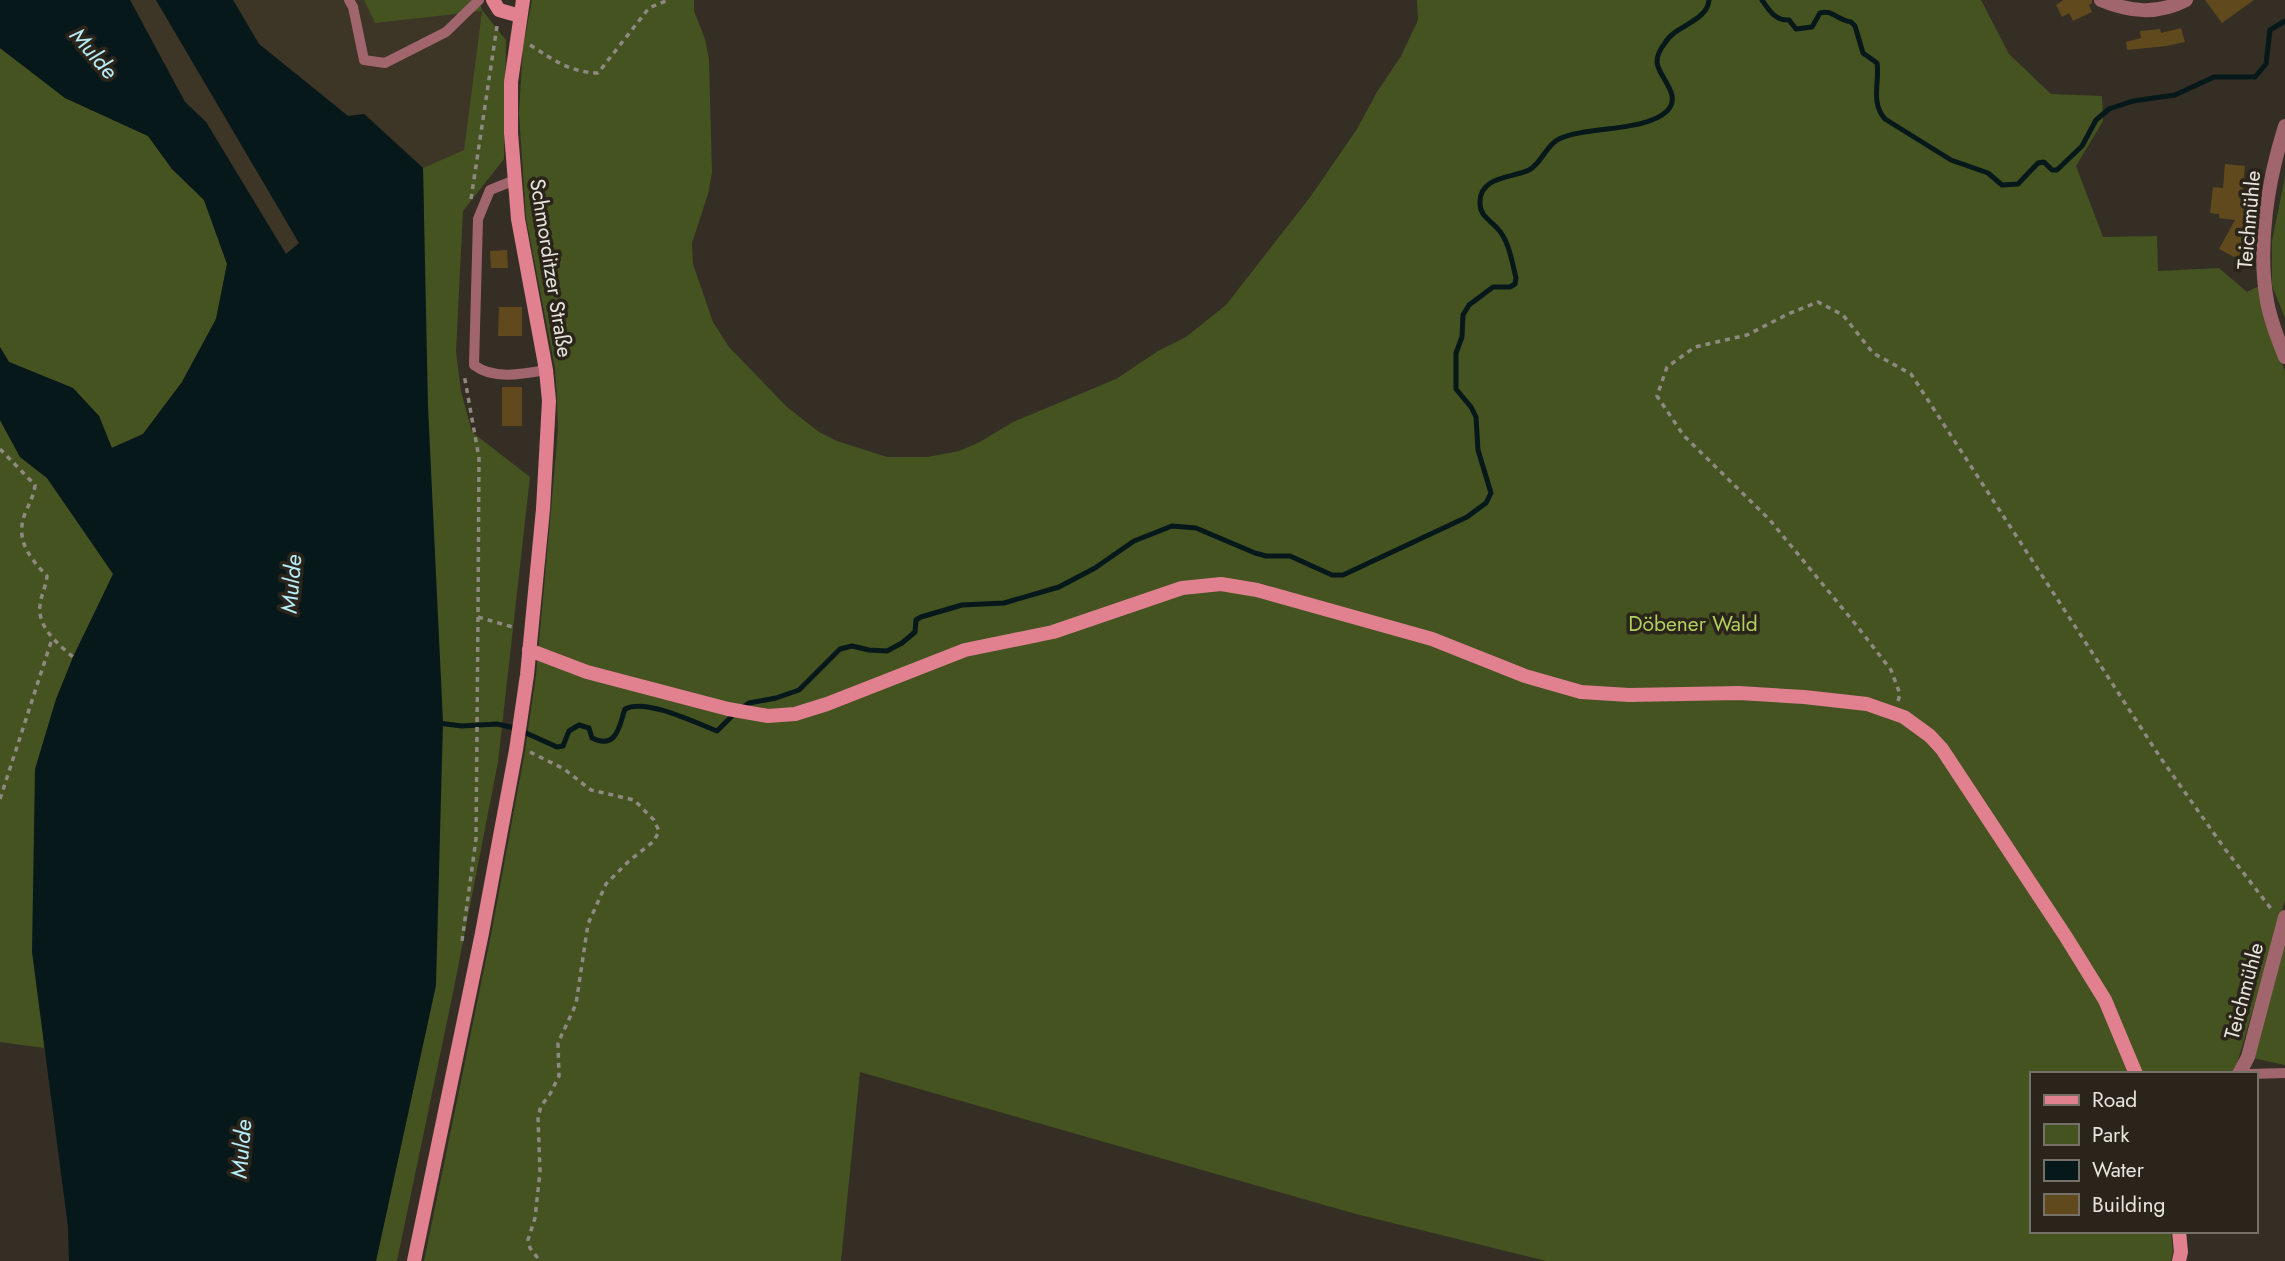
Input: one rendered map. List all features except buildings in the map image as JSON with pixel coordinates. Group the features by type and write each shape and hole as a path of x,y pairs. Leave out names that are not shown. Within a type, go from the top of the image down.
{"street":[{"path":"493,0 499,10 520,16"},
{"name":"Schmorditzer Straße","path":"414,1261 520,750 521,715 549,429 546,370 523,256 515,180 511,113 516,37 523,0"},
{"path":"2101,0 2127,9 2146,10 2174,6 2186,0"},
{"name":"Teichmühle","path":"2285,126 2272,183 2263,252 2267,302 2285,358"},
{"path":"529,650 587,672 728,709 768,716 795,714 965,650 1053,632 1182,588 1221,584 1257,590 1432,639 1525,676 1581,692 1629,695 1761,695 1844,701 1895,713 1930,736 1942,749 2105,1000 2135,1072"},
{"name":"Teichmühle","path":"2240,1072 2248,1057 2284,919"},
{"path":"2179,1233 2179,1261"}],"lane":[{"path":"349,0 353,7 364,60 386,64 446,32 479,0"},
{"path":"515,180 490,190 478,219 474,365 485,373 521,374 546,370"},
{"path":"2257,1074 2285,1073"}],"path":[{"path":"516,37 560,64 580,72 598,73 649,8 668,0"},
{"path":"1895,713 1900,694 1891,670 1769,519 1684,436 1657,396 1667,367 1695,347 1746,335 1818,302 1843,315 1873,353 1911,374 2160,757 2265,903 2284,919"},
{"path":"0,449 35,485 22,523 22,540 29,556 47,576 40,606 44,625 52,639 73,657"},
{"path":"462,947 476,839 478,617 531,631"},
{"path":"0,799 52,639"},
{"path":"520,750 566,771 591,790 634,800 654,820 659,831 654,841 606,884 587,926 576,1004 558,1043 559,1076 541,1106 538,1117 540,1172 535,1218 528,1240 530,1248 540,1261"}],"shaded area":[{"path":"130,0 156,0 300,244 286,254 206,122 185,102"},
{"path":"233,0 364,0 375,23 482,10 464,151 423,168 365,114 348,116 259,44"}],"green space":[{"path":"364,0 479,0 482,10 506,40 504,159 463,211 456,352 461,391 472,432 530,477 498,762 397,1261 376,1261 436,985 423,168 464,150 482,11 375,23"},
{"name":"Döbener Wald","path":"532,0 694,0 694,11 705,39 709,59 712,173 692,243 693,264 713,322 729,347 787,407 819,432 837,441 887,457 928,457 959,451 1013,422 1116,379 1158,351 1186,337 1226,305 1311,196 1357,129 1401,56 1418,20 1417,0 1981,0 2009,54 2051,94 2102,96 2103,121 2076,166 2103,237 2157,236 2158,271 2219,268 2247,292 2259,286 2270,332 2285,371 2285,900 2235,1072 2030,1072 2030,1233 2171,1233 2171,1261 1546,1261 1356,1214 860,1072 841,1261 424,1261 491,935 525,751 536,675 558,429 555,368 526,218 519,113 523,48"},
{"path":"0,48 65,98 148,136 172,169 204,200 227,264 216,319 182,382 143,434 111,448 99,416 73,388 9,362 0,347"},
{"path":"2285,177 2285,318 2272,286 2272,241"},
{"path":"0,420 20,457 47,478 114,574 73,657 34,860 44,1048 0,1042"},
{"path":"2285,933 2285,1065 2248,1057"}],"water":[{"name":"Mulde","path":"0,0 130,0 185,102 206,122 286,254 299,243 156,0 233,0 259,44 348,116 364,114 423,168 428,406 443,722 436,985 376,1261 69,1261 68,1227 32,952 35,769 56,699 113,574 47,478 20,457 0,420 0,347 9,362 73,388 99,416 112,448 143,434 182,382 216,319 227,264 204,200 172,169 148,136 65,98 0,48"}],"waterway":[{"path":"438,723 462,726 497,724 515,728 557,747 563,746 569,731 579,725 589,728 592,738 601,741 613,738 625,709 634,706 658,709 717,731 749,703 799,690 840,649 852,646 887,651 915,632 916,620 921,617 962,605 1004,603 1059,587 1095,568 1134,541 1172,526 1196,528 1255,553 1290,556 1332,575 1343,575 1467,517 1486,503 1491,493 1478,450 1476,417 1456,389 1456,353 1462,337 1463,315 1469,305 1493,287 1510,287 1515,284 1516,278 1504,239 1482,211 1481,194 1498,179 1529,170 1559,139 1584,132 1631,126 1657,118 1667,111 1671,105 1671,92 1658,68 1658,55 1670,37 1703,13 1709,0"},
{"path":"1762,0 1773,14 1780,19 1789,20 1796,29 1812,27 1820,13 1824,12 1851,22 1855,26 1863,53 1877,63 1877,99 1885,119 1951,160 1988,173 2002,185 2018,184 2038,163 2044,162 2052,170 2057,170 2082,146 2096,120 2109,109 2133,101 2175,95 2214,77 2255,77 2266,64 2270,30 2285,21"}]}
